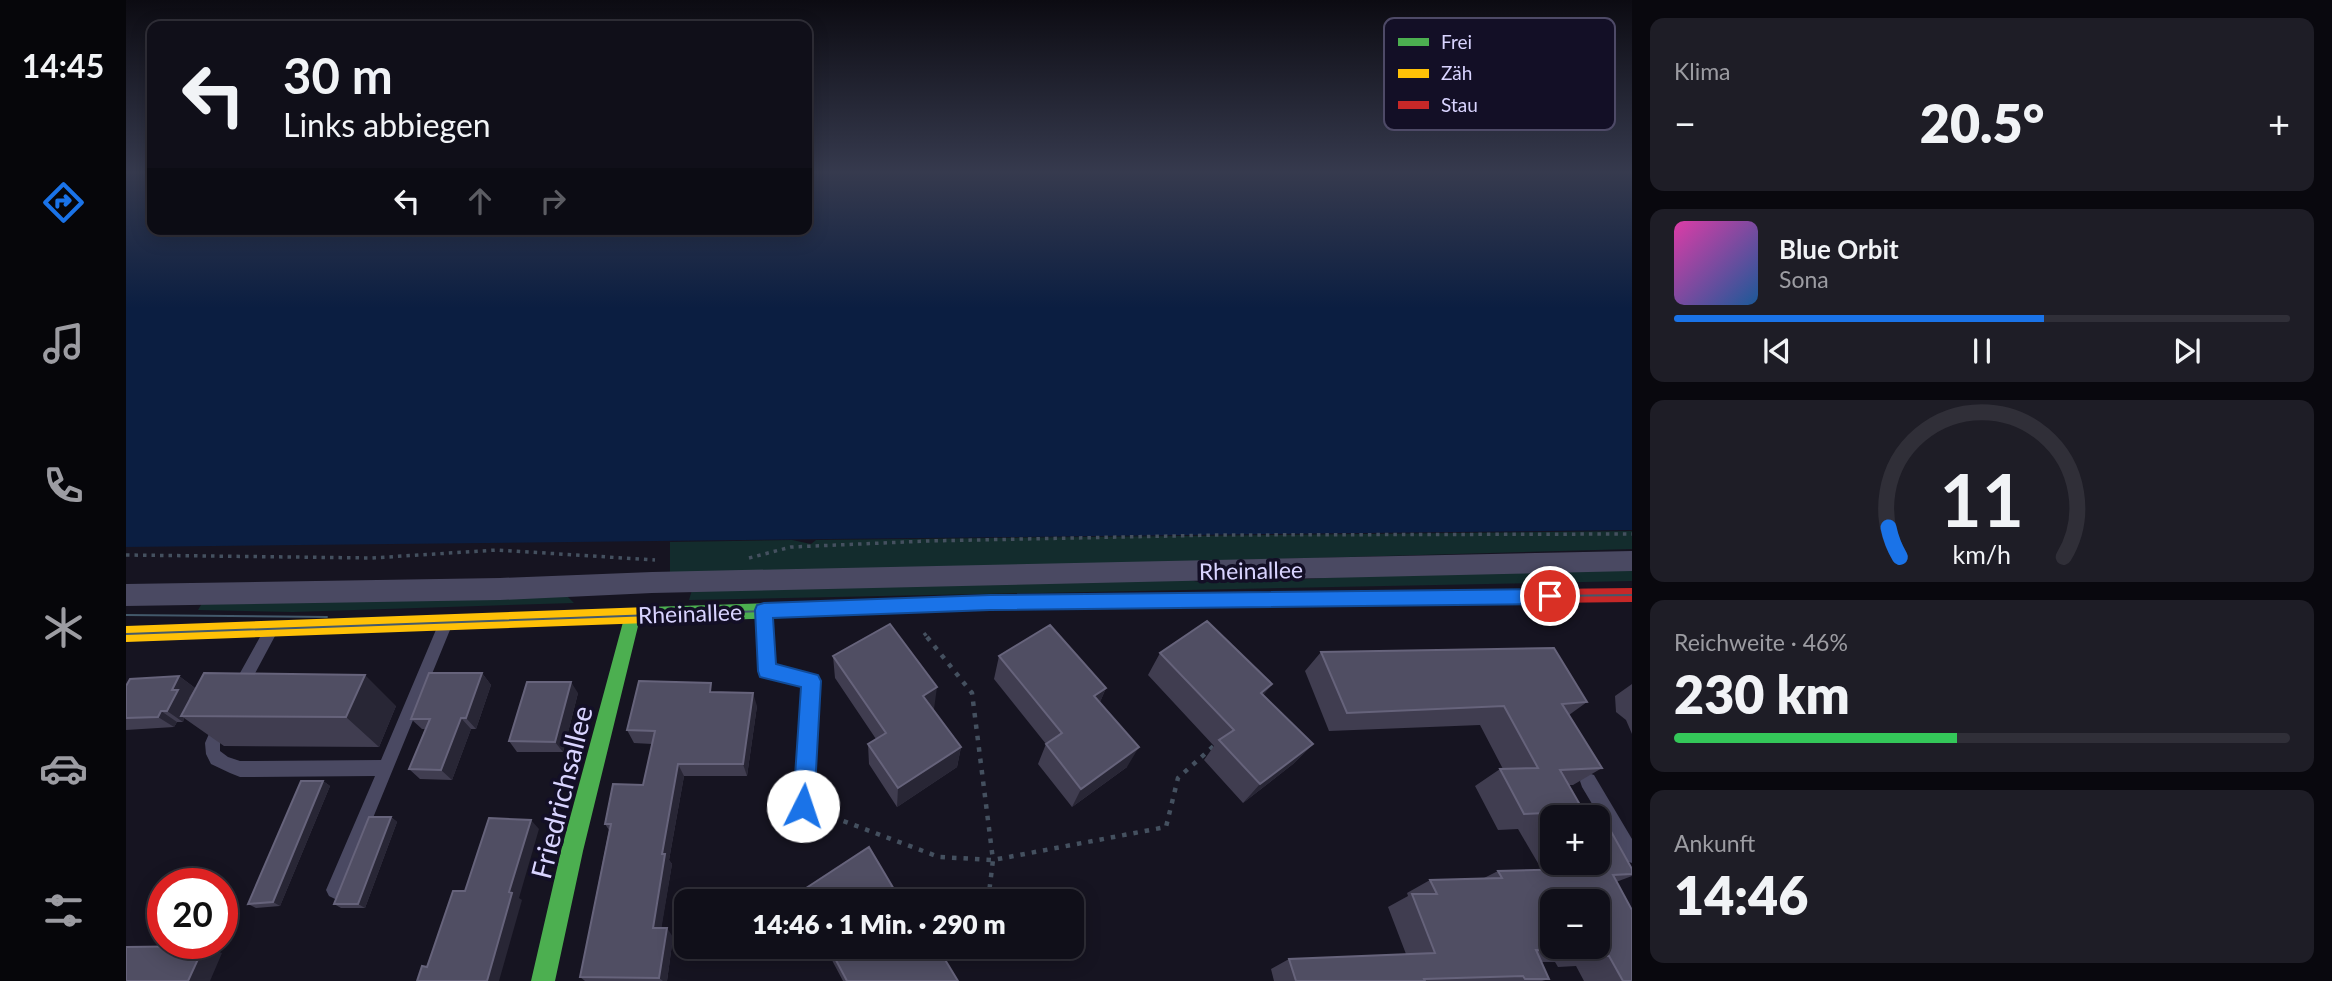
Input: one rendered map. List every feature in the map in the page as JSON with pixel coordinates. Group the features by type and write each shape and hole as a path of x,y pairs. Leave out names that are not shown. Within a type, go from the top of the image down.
{"street":[{"name":"Rheinallee","path":"126,634 446,622 639,597 702,583 1632,561"},
{"name":"Rheinallee","path":"126,594 567,587 606,594 764,610 990,603 1632,595"},
{"name":"Friedrichsallee","path":"543,981 572,851 639,597"}],"lane":[{"path":"764,610 767,671 811,681 802,828"},
{"path":"335,890 446,622"},
{"path":"272,629 211,747 213,756 221,763 240,769 386,768"},
{"path":"1588,781 1632,855"}],"path":[{"path":"740,561 791,547 927,541 1219,536 1632,534"},
{"path":"126,555 372,558 497,550 666,561"},
{"path":"923,633 972,692 993,860 989,889"},
{"path":"803,806 939,857 993,860 1166,827 1178,778 1218,742"}],"green space":[{"path":"1632,531 1632,549 670,576 670,542 792,540 811,544 816,540"},
{"path":"1632,568 1632,581 689,600 692,590 1174,577 1199,582 1292,580 1416,572"},
{"path":"564,593 574,603 293,612 198,610 204,600"}],"water":[{"path":"126,217 147,217 147,235 812,235 812,217 1632,217 1632,530 126,547"}],"building":[{"path":"1207,621 1272,684 1261,693 1313,744 1260,784 1219,740 1234,730 1160,653"},
{"path":"890,624 937,687 923,696 961,747 898,788 868,744 886,733 833,656"},
{"path":"1050,625 1106,688 1094,696 1139,747 1081,789 1046,744 1062,733 999,656"},
{"path":"1554,648 1587,702 1562,704 1602,768 1560,770 1580,805 1540,805 1540,813 1524,814 1500,769 1538,768 1504,706 1347,713 1321,652"},
{"path":"204,673 365,675 346,717 181,716"},
{"path":"429,673 482,673 466,718 461,718 441,770 409,769 430,719 411,719"},
{"path":"179,676 172,690 178,690 167,711 161,711 158,717 126,718 126,686 130,679"},
{"path":"639,681 711,683 710,692 753,693 743,764 678,764 662,854 665,854 653,928 667,928 659,978 580,977 611,824 605,824 613,784 643,785 655,731 627,730"},
{"path":"527,682 571,682 555,742 509,741"},
{"path":"301,781 323,781 273,902 248,904"},
{"path":"369,817 391,817 358,904 334,904"},
{"path":"489,818 531,820 509,892 512,893 487,981 417,981 422,966 427,967 453,891 465,891"},
{"path":"1610,830 1632,869 1632,874 1613,875 1632,910 1632,981 1623,981 1610,958 1610,889 1540,889 1540,950 1536,950 1549,979 1525,979 1523,976 1424,979 1425,981 1296,981 1289,959 1435,953 1412,894 1437,894 1430,880 1502,878 1498,871 1540,870 1540,875 1610,875"},
{"path":"869,847 894,889 805,889"},
{"path":"126,947 147,947 147,959 198,959 188,981 126,981"},
{"path":"835,959 945,959 958,981 847,981"}],"tram line":[{"path":"126,634 990,603 1632,595"},
{"path":"126,615 327,617"}],"traffic: fast":[{"path":"648,615 990,603 1133,601"},
{"path":"543,981 572,851 632,616"}],"traffic: slow":[{"path":"1133,601 1466,597"},
{"path":"126,634 648,615"}],"traffic: jam":[{"path":"1466,597 1632,595"}],"route":[{"path":"803,806 811,681 767,671 764,610 990,603 1550,596"}]}
